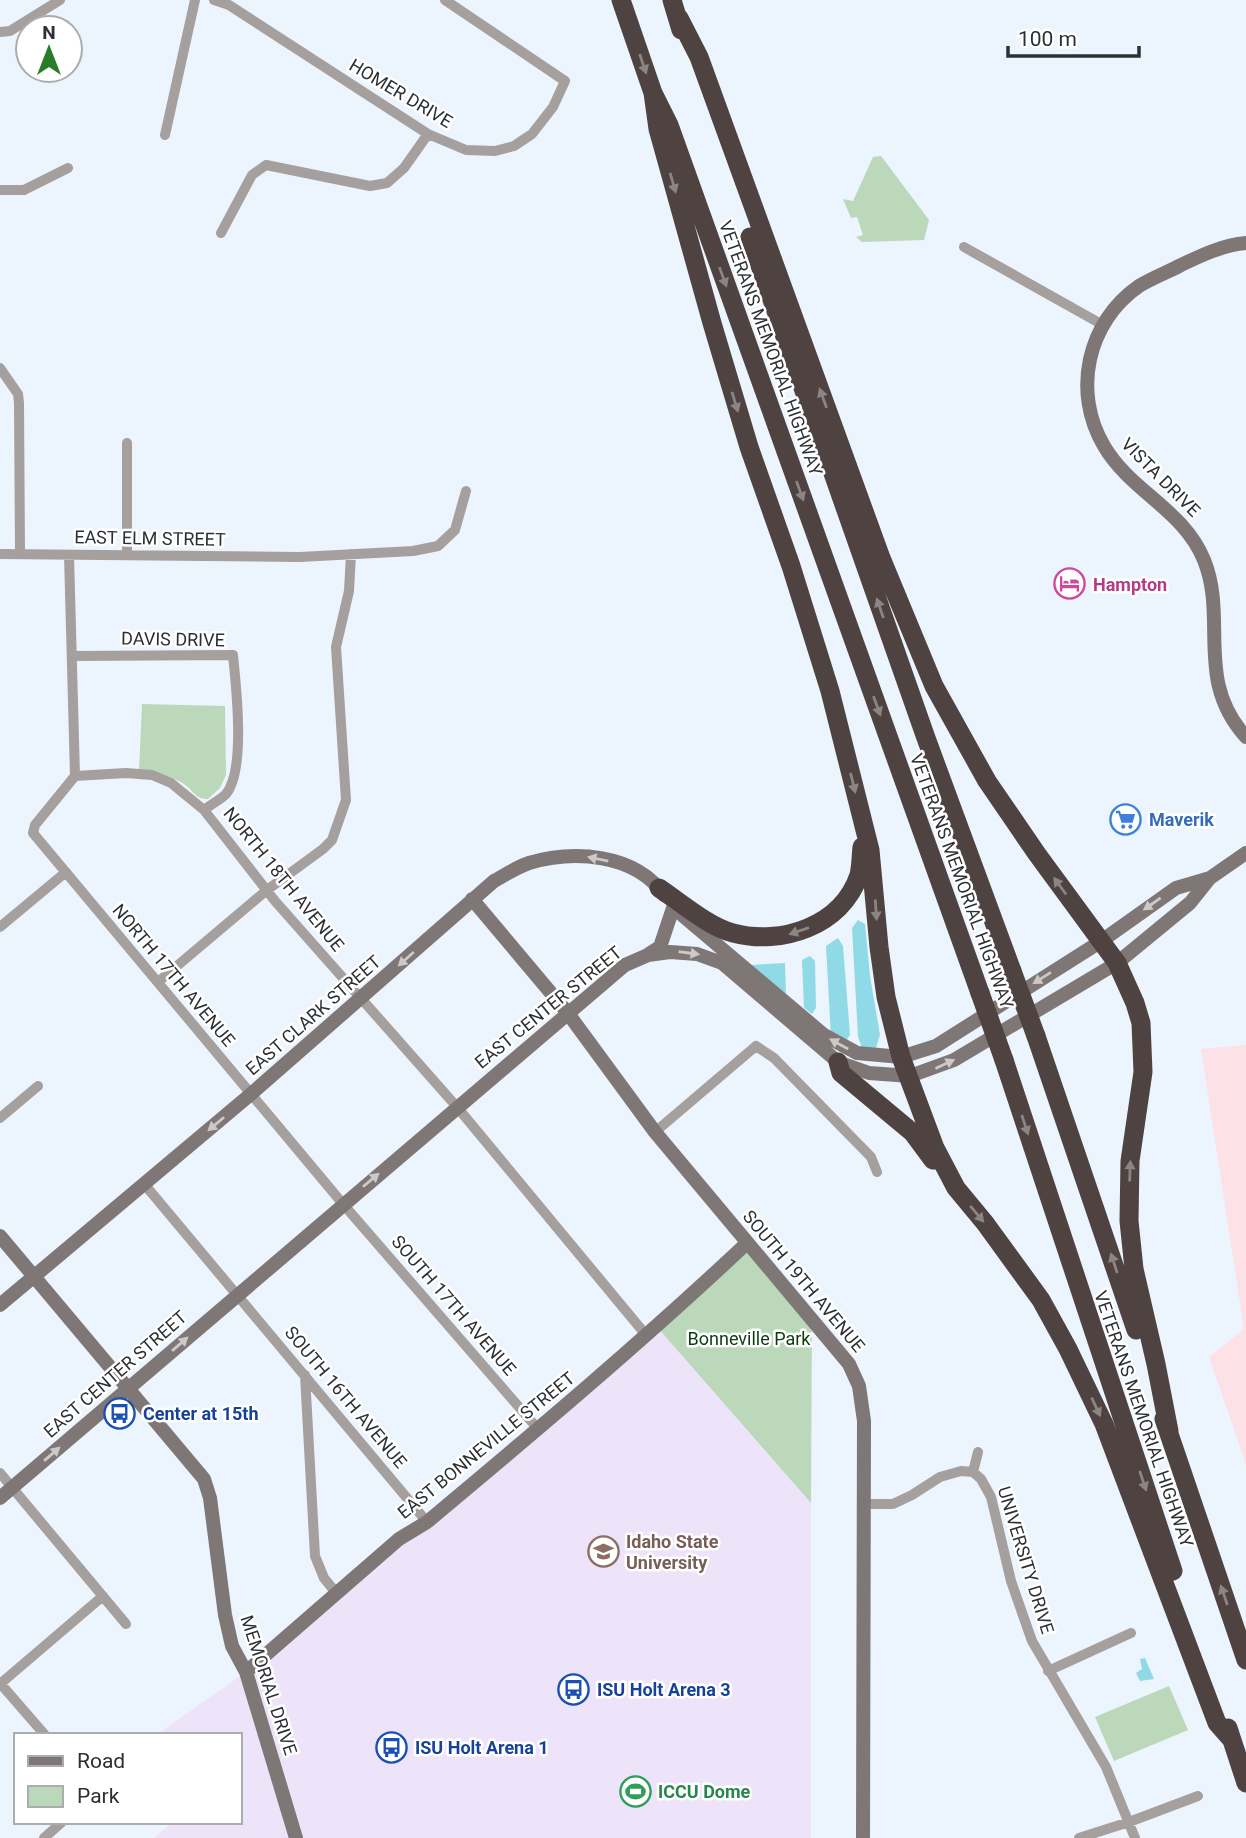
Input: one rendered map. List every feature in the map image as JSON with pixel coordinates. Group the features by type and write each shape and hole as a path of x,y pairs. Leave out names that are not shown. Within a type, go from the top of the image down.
{"highway":[{"name":"VETERANS MEMORIAL HIGHWAY","path":"621,0 653,93 669,125 1004,1060 1118,1410 1246,1783"},
{"name":"VETERANS MEMORIAL HIGHWAY","path":"676,9 687,59 921,724 1036,1035 1246,1660"},
{"path":"676,9 699,57 877,545 934,687 987,781 1117,963 1129,986 1141,1023 1143,1072 1130,1161 1129,1221 1134,1269 1169,1431"},
{"path":"653,93 658,130 712,323 749,447 791,566 830,691 870,850 886,997 901,1057 935,1148 956,1188"},
{"path":"659,888 730,933 761,938 805,930 833,912 844,900 859,874 862,818"},
{"path":"838,1062 841,1073 912,1133 985,1223 1041,1300 1104,1424 1217,1723 1231,1740"}],"main road":[{"name":"VISTA DRIVE","path":"1246,243 1209,252 1139,286 1118,305 1103,325 1090,354 1086,385 1092,418 1102,444 1127,475 1177,518 1196,543 1206,564 1211,589 1216,678 1228,710 1246,737"},
{"name":"EAST CENTER STREET","path":"0,1499 625,965 648,955 684,951 722,963 838,1062 869,1073 910,1076 954,1060 1117,963 1190,903 1210,878 1246,853"},
{"name":"EAST CLARK STREET","path":"0,1306 251,1094 495,881 526,864 563,855 595,857 621,864 643,876 659,888 673,908"},
{"name":"EAST CENTER STREET","path":"673,908 824,1035 857,1053 901,1057 936,1046 1100,942 1176,888 1210,878"},
{"name":"SOUTH 19TH AVENUE","path":"472,899 567,1012 655,1132 849,1364 859,1387 864,1421 865,1504 863,1838"},
{"path":"648,955 660,947 673,908"},
{"name":"MEMORIAL DRIVE","path":"0,1236 204,1479 210,1498 225,1615 233,1646 246,1672 296,1838"},
{"name":"EAST BONNEVILLE STREET","path":"246,1672 399,1539 427,1522 538,1429 674,1312 747,1243"}],"street":[{"path":"0,32 10,31 60,0"},
{"path":"165,135 195,0"},
{"name":"HOMER DRIVE","path":"214,0 229,5 428,134 466,150 495,152 514,146 532,134 553,107 565,81 445,0"},
{"path":"221,233 252,175 266,165 370,186 379,185 387,183 404,167 428,134"},
{"path":"0,190 24,190 68,168"},
{"path":"964,247 1103,325"},
{"path":"0,368 18,394 19,403 20,555"},
{"path":"127,443 127,555"},
{"name":"EAST ELM STREET","path":"0,554 300,557 413,551 438,546 455,530 466,491"},
{"path":"158,982 267,890 332,840 346,800 336,647 349,591 351,554"},
{"path":"69,555 75,776"},
{"name":"DAVIS DRIVE","path":"73,656 233,655 238,746 235,776 226,794 204,810"},
{"name":"NORTH 18TH AVENUE","path":"75,776 152,775 170,783 204,810 267,890 457,1107 646,1335"},
{"name":"NORTH 17TH AVENUE","path":"75,776 36,825 33,833 343,1204"},
{"path":"0,927 66,872"},
{"path":"655,1132 757,1046 774,1058 872,1157 877,1172"},
{"path":"0,1118 38,1086"},
{"name":"SOUTH 16TH AVENUE","path":"145,1185 427,1522"},
{"name":"SOUTH 17TH AVENUE","path":"343,1204 538,1429"},
{"path":"305,1375 315,1556 324,1578 337,1594"},
{"path":"865,1504 893,1504 940,1477 961,1471 973,1472 978,1452"},
{"name":"UNIVERSITY DRIVE","path":"973,1472 981,1479 991,1497 1011,1581 1032,1641 1106,1768 1135,1838"},
{"path":"0,1473 126,1624"},
{"path":"43,1733 0,1684 103,1597"},
{"path":"1048,1671 1131,1633"},
{"path":"1079,1838 1198,1796"},
{"path":"44,1838 60,1824"}],"shaded area":[{"path":"1246,1045 1246,1464 1209,1357 1244,1329 1201,1049"},
{"name":"Idaho State University","path":"657,1327 811,1503 811,1838 154,1838 171,1824 242,1824 242,1733 159,1733 246,1672 340,1599"}],"green space":[{"path":"881,156 929,220 924,240 862,242 856,237 863,235 857,217 851,218 843,199 853,201 873,157"},
{"path":"142,704 225,706 226,775 220,788 208,799 199,797 184,784 166,776 139,771"},
{"name":"Bonneville Park","path":"750,1247 812,1313 811,1503 657,1327"},
{"path":"1169,1686 1188,1730 1114,1761 1095,1717"}],"water":[{"path":"858,920 865,924 880,1035 875,1051 863,1051 858,1037 852,928"},
{"path":"838,938 843,946 850,1035 845,1042 831,1037 826,946"},
{"path":"810,956 815,961 816,1008 812,1014 804,1008 802,960"},
{"path":"785,963 786,994 751,965"},
{"path":"1145,1658 1154,1679 1140,1681 1136,1673 1142,1669 1140,1659"}],"place":[{"name":"Hampton","path":"1070,584"},
{"name":"Maverik","path":"1126,819"},
{"name":"Center at 15th","path":"120,1413"},
{"name":"Idaho State University","path":"603,1551"},
{"name":"ISU Holt Arena 3","path":"574,1689"},
{"name":"ISU Holt Arena 1","path":"392,1747"},
{"name":"ICCU Dome","path":"635,1791"}]}
